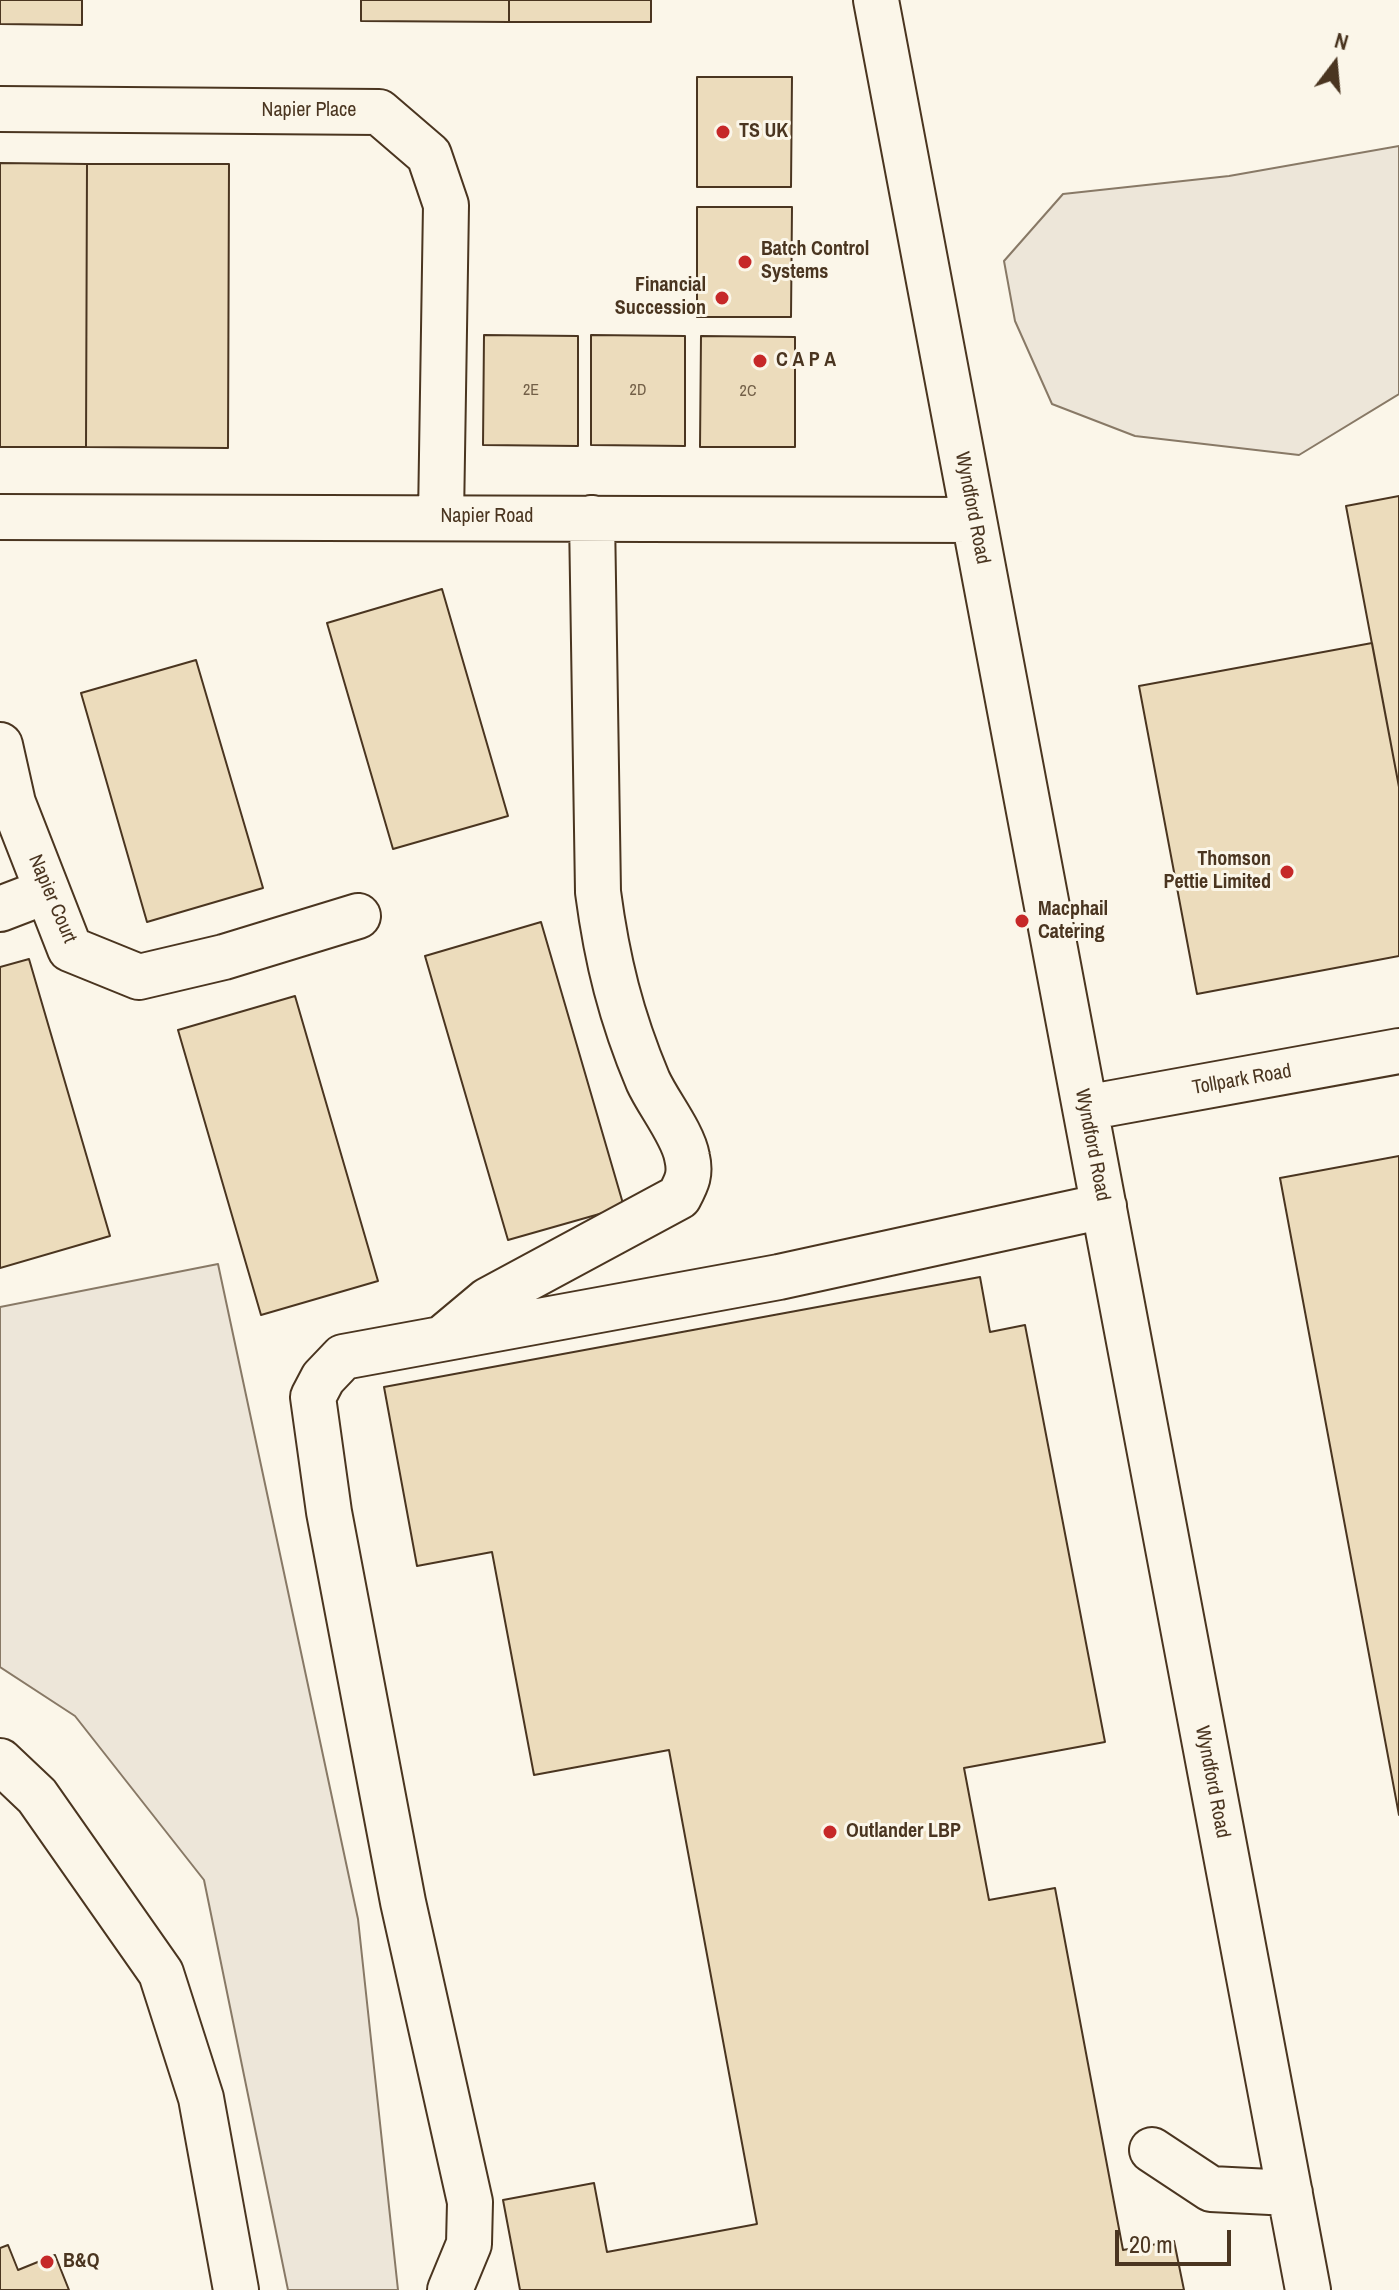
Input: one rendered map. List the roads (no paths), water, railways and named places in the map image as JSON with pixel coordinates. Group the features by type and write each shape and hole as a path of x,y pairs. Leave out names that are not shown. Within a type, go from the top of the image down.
{"street":[{"name":"Wyndford Road","path":"876,0 1308,2290"},
{"name":"Napier Place","path":"0,109 379,112 429,155 446,205 441,517"},
{"name":"Napier Road","path":"0,517 974,520"},
{"path":"440,1340 488,1300 679,1197 690,1176 687,1153 660,1108 624,1025 605,948 598,892 592,518"},
{"name":"Napier Court","path":"0,745 13,803 70,949 139,977 224,957 358,916"},
{"path":"0,909 47,891"},
{"name":"Tollpark Road","path":"1085,1108 1399,1051"},
{"path":"450,2290 469,2244 470,2202 403,1902 329,1512 313,1397 323,1378 343,1357 779,1277 1104,1206"},
{"path":"0,1761 37,1796 161,1973 201,2098 236,2290"},
{"path":"1152,2150 1211,2189 1290,2193"}],"place":[{"name":"TS UK","path":"723,132"},
{"name":"Batch Control Systems","path":"745,262"},
{"name":"Financial Succession","path":"722,298"},
{"name":"C A P A","path":"760,361"},
{"name":"Thomson Pettie Limited","path":"1287,872"},
{"name":"Macphail Catering","path":"1022,921"},
{"name":"Outlander LBP","path":"830,1832"},
{"name":"B&Q","path":"47,2262"}]}
